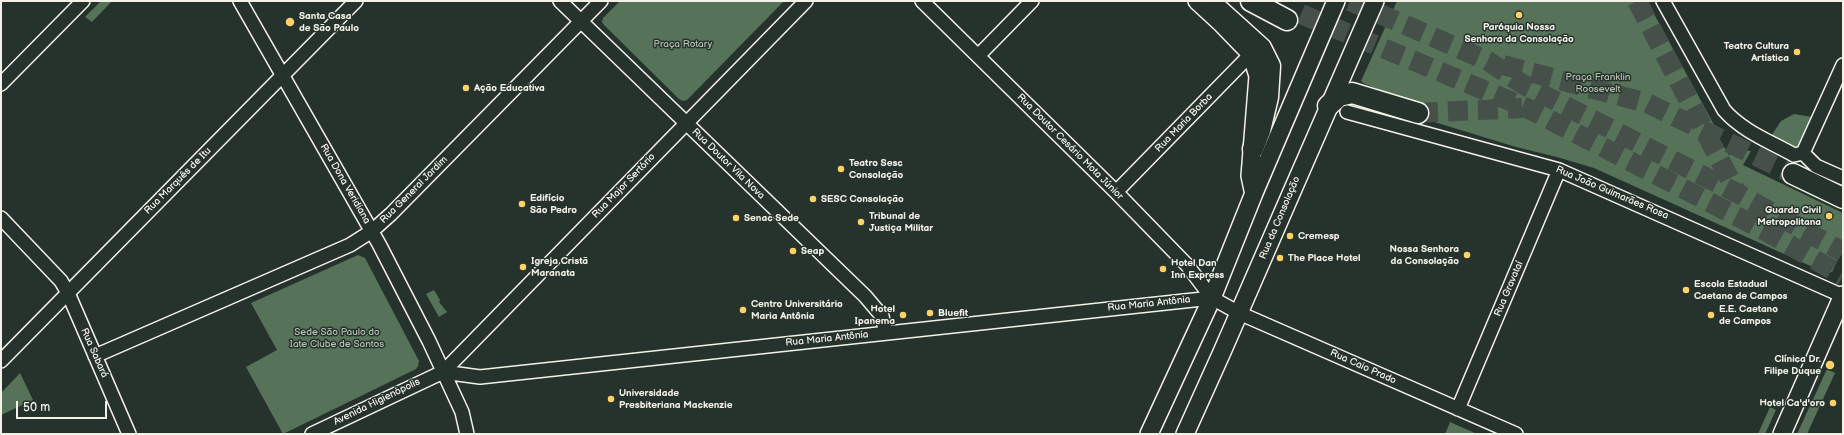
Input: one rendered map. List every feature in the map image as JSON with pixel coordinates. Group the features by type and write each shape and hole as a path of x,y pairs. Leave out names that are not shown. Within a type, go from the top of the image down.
{"highway":[{"path":"1208,1 1270,66 1268,97 1260,131 1253,148"},
{"path":"1251,1 1285,10"},
{"path":"1328,106 1339,96 1352,93 1418,113"},
{"path":"1793,174 1843,198"}],"main road":[{"path":"1197,1 1222,24 1256,51"},
{"path":"1149,434 1212,298 1254,193 1336,1"},
{"path":"1361,1 1364,23"},
{"name":"Rua da Consolação","path":"1185,434 1364,23 1375,1"},
{"path":"1253,148 1250,176 1254,193"},
{"path":"1782,434 1843,295"}],"street":[{"path":"1,84 83,1"},
{"name":"Rua Dona Veridiana","path":"240,1 372,231 429,341 462,412 467,434"},
{"name":"Rua Marquês de Itu","path":"1,361 356,1"},
{"name":"Rua Doutor Vila Nova","path":"560,1 865,296 882,316 886,332"},
{"name":"Rua General Jardim","path":"95,356 350,245 372,231 391,214 601,1"},
{"name":"Rua Major Sertório","path":"443,372 806,1"},
{"name":"Rua Doutor Cesário Mota Júnior","path":"922,1 1116,192 1187,265 1212,298"},
{"path":"978,56 1032,1"},
{"path":"1664,1 1724,110 1731,118 1740,126 1794,155 1803,153"},
{"name":"Rua Maria Borba","path":"1116,192 1256,51"},
{"path":"1803,153 1843,65"},
{"name":"Rua João Guimarães Rosa","path":"1348,112 1559,170 1843,295"},
{"path":"1803,153 1816,166 1843,178"},
{"name":"Rua Gravataí","path":"1458,409 1559,170"},
{"name":"Rua Sabará","path":"1,218 57,276 68,293 129,434"},
{"name":"Rua Caio Prado","path":"1212,298 1239,313 1516,434"},
{"name":"Rua Maria Antônia","path":"443,372 471,376 696,354 886,332 1212,298"},
{"path":"463,352 461,359 463,368 471,376"},
{"name":"Avenida Higienópolis","path":"312,434 443,372"}],"green space":[{"path":"101,1 112,1 92,22 85,17"},
{"name":"Praça Rotary","path":"620,1 784,1 687,100 683,101 679,99 602,22 603,18"},
{"name":"Praça Franklin Roosevelt","path":"1397,1 1647,1 1720,136 1718,137 1729,155 1741,150 1751,151 1743,165 1843,213 1843,247 1832,272 1826,273 1594,168 1516,147 1418,117 1423,108 1363,83 1361,81"},
{"path":"1794,114 1812,117 1798,146 1792,148 1771,136 1781,121"},
{"name":"Sede São Paulo do Iate Clube de Santos","path":"358,255 365,258 419,361 418,366 416,369 283,434 246,367 277,350 251,303"},
{"path":"434,290 440,300 439,302 447,312 439,317 426,294"},
{"path":"1827,369 1835,373 1807,434 1797,434"},
{"path":"20,373 33,400 1,415 1,393"},
{"path":"1770,407 1776,410 1765,434 1758,434"},
{"path":"1450,422 1477,434 1445,434"}],"tunnel":[{"path":"1350,1 1488,61 1524,85 1737,193 1843,252"},
{"path":"1637,1 1737,193"},
{"path":"1301,14 1527,108 1769,233 1843,276"},
{"path":"1503,65 1647,103 1793,174"},
{"path":"1418,113 1522,108"}],"place":[{"name":"Paróquia Nossa Senhora da Consolação","path":"1519,15"},
{"name":"Santa Casa de São Paulo","path":"290,22"},
{"name":"Teatro Cultura Artística","path":"1797,52"},
{"name":"Ação Educativa","path":"466,88"},
{"name":"Teatro Sesc Consolação","path":"841,169"},
{"name":"SESC Consolação","path":"813,199"},
{"name":"Edifício São Pedro","path":"522,204"},
{"name":"Guarda Civil Metropolitana","path":"1829,216"},
{"name":"Senac Sede","path":"736,218"},
{"name":"Tribunal de Justiça Militar","path":"861,222"},
{"name":"Cremesp","path":"1290,236"},
{"name":"Seap","path":"793,251"},
{"name":"Nossa Senhora da Consolação","path":"1467,255"},
{"name":"The Place Hotel","path":"1280,258"},
{"name":"Igreja Cristã Maranata","path":"523,267"},
{"name":"Hotel Dan Inn Express","path":"1163,269"},
{"name":"Escola Estadual Caetano de Campos","path":"1686,290"},
{"name":"Centro Universitário Maria Antônia","path":"743,310"},
{"name":"Bluefit","path":"930,313"},
{"name":"Hotel Ipanema","path":"903,315"},
{"name":"E.E. Caetano de Campos","path":"1711,315"},
{"name":"Clínica Dr. Filipe Duque","path":"1830,365"},
{"name":"Universidade Presbiteriana Mackenzie","path":"611,399"},
{"name":"Hotel Ca'd'oro","path":"1833,403"}]}
